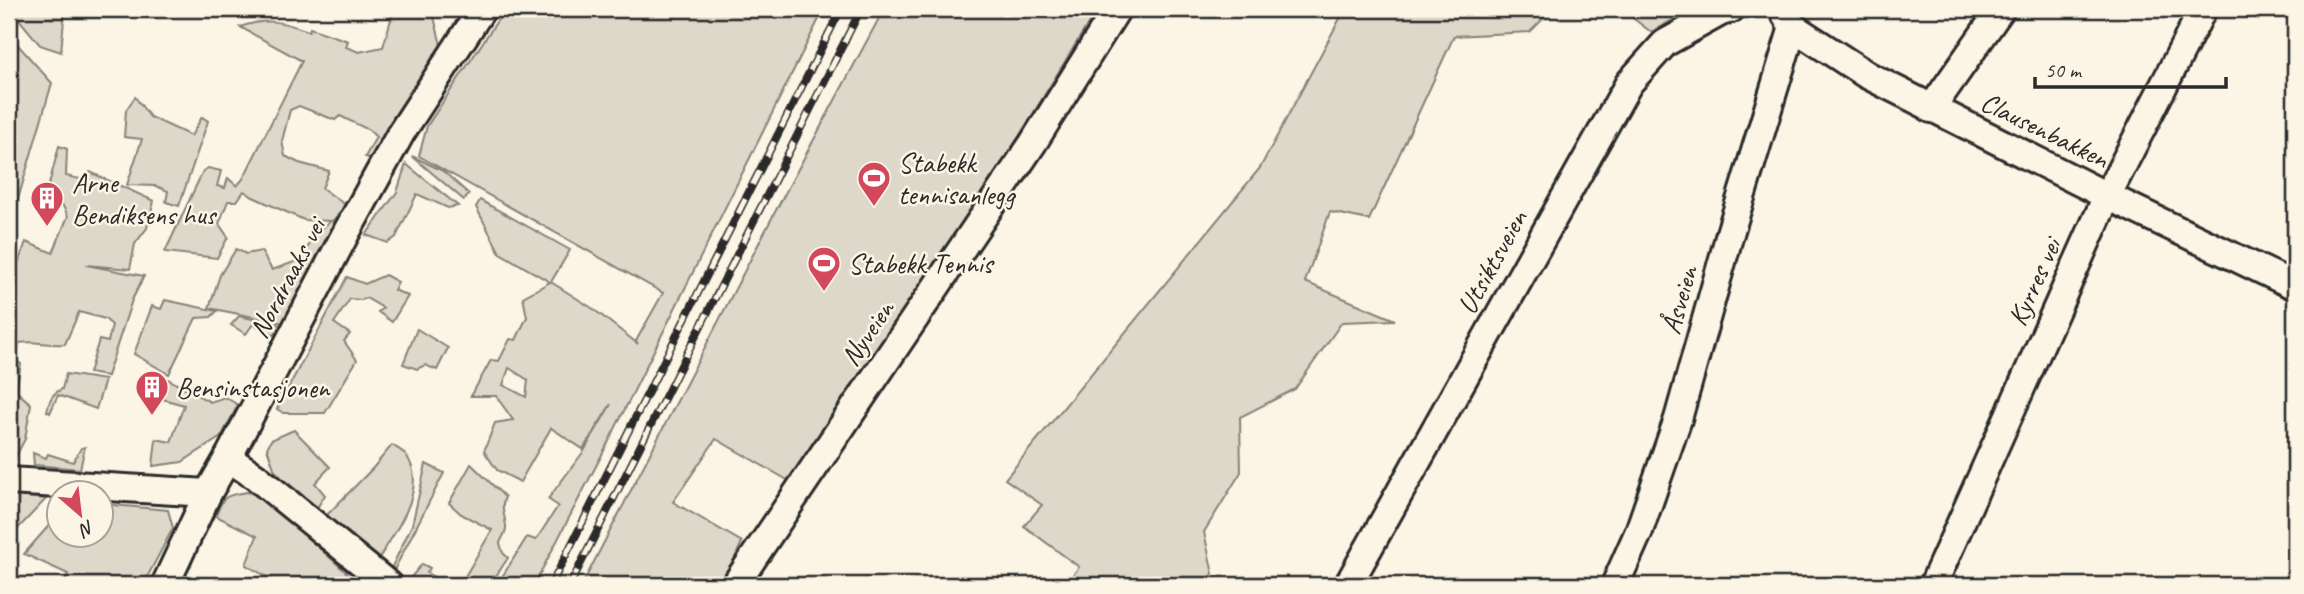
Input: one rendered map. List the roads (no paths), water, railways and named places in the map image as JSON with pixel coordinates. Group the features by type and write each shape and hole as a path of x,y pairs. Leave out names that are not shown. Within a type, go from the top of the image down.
{"street":[{"name":"Nordraaks vei","path":"165,585 208,493 401,133 482,9"},
{"name":"Nyveien","path":"735,585 1026,153 1117,9"},
{"name":"Utsiktsveien","path":"1348,585 1629,83 1665,43 1731,9"},
{"path":"1931,109 2001,9"},
{"name":"Kyrres vei","path":"1933,585 2107,196 2203,9"},
{"name":"Clausenbakken","path":"1787,18 1867,75 1931,109 2295,286"},
{"name":"Åsveien","path":"1615,585 1639,531 1678,419 1787,18"},
{"path":"228,458 255,476 389,585"},
{"path":"9,481 208,493"}],"railway":[{"path":"551,585 841,9"},
{"path":"570,585 861,9"}],"place":[{"name":"Stabekk tennisanlegg","path":"874,208"},
{"name":"Arne Bendiksens hus","path":"47,228"},
{"name":"Stabekk Tennis","path":"824,293"},
{"name":"Bensinstasjonen","path":"152,417"}]}
